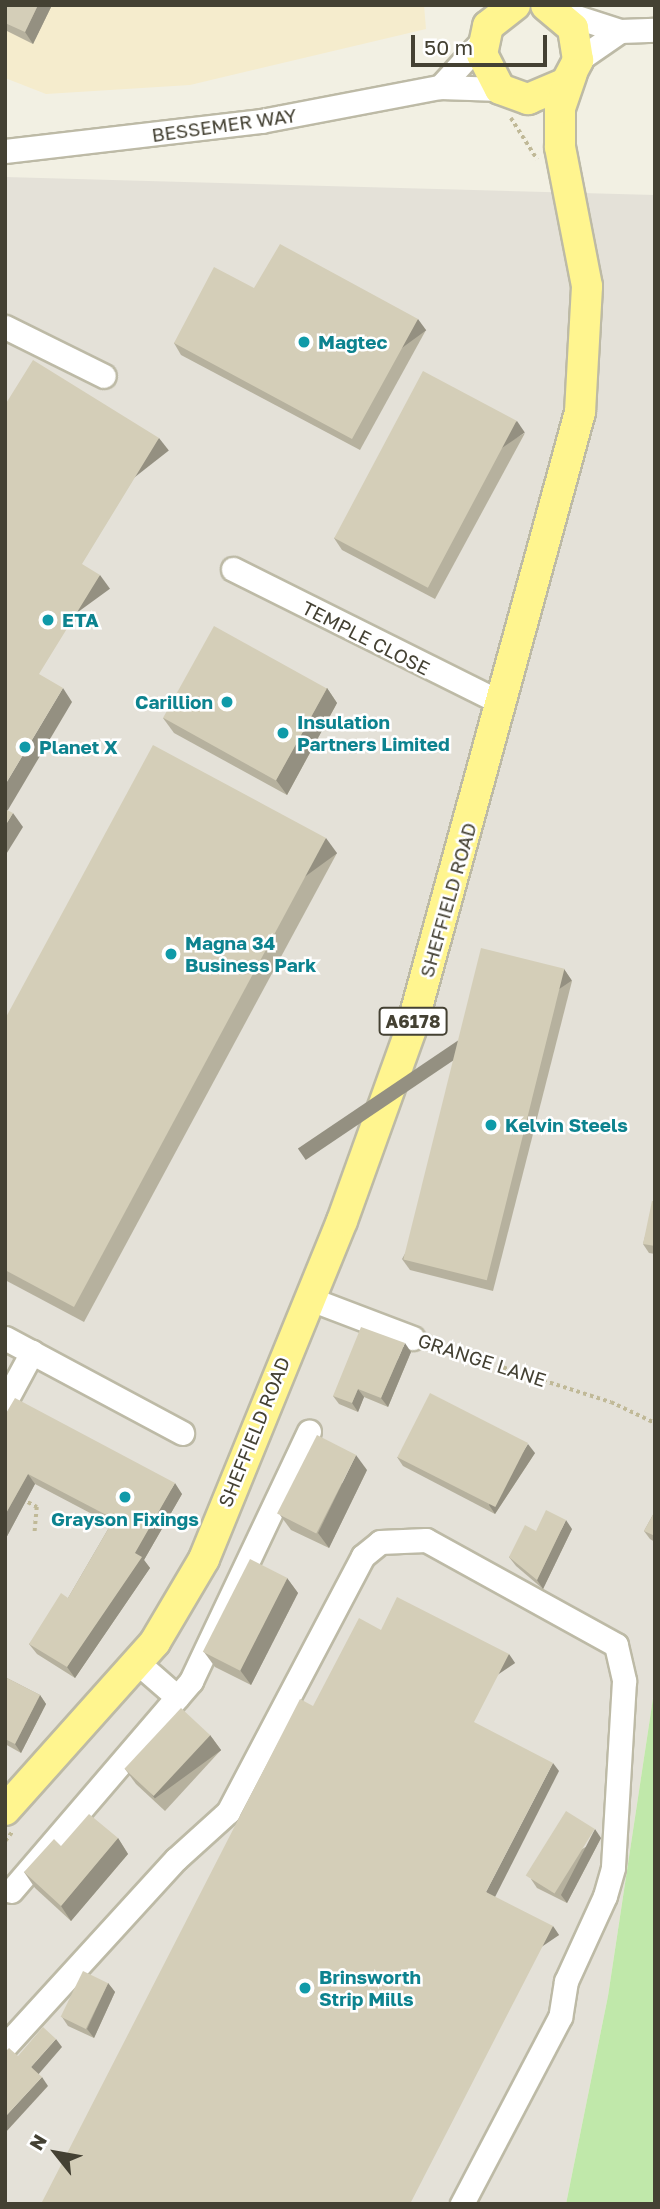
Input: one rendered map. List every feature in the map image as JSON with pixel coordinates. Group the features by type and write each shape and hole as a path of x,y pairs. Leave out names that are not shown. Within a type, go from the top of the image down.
{"main road":[{"path":"515,5 486,24 483,64 505,99 550,156"},
{"path":"505,99 548,96 575,67 573,28 551,7"},
{"name":"SHEFFIELD ROAD","path":"5,1810 138,1663 204,1559 411,1029 502,703 584,391 587,286 550,156 560,108 575,67"}],"street":[{"path":"551,7 620,30 655,30"},
{"path":"440,87 486,24"},
{"path":"575,67 620,30"},
{"name":"BESSEMER WAY","path":"5,151 261,121 440,87 505,99"},
{"path":"5,327 104,376"},
{"name":"TEMPLE CLOSE","path":"233,569 502,703"},
{"name":"GRANGE LANE","path":"308,1297 413,1338"},
{"path":"5,1338 182,1433"},
{"path":"5,1402 32,1352"},
{"path":"11,1891 177,1698 202,1663 309,1430"},
{"path":"5,2046 176,1859 228,1812 363,1556 390,1540 426,1540 616,1645 624,1681 613,1868 605,1896 566,1981 560,2017 462,2204"},
{"path":"138,1663 177,1698"}],"path":[{"path":"505,99 550,156"},
{"name":"GRANGE LANE","path":"413,1338 611,1402 655,1423"},
{"path":"16,1495 37,1507 36,1532"}],"shaded area":[{"path":"5,5 424,5 426,29 190,85 46,94 5,78"},
{"path":"5,177 655,195 655,1685 608,1996 566,2204 5,2204"}],"green space":[{"path":"655,1685 655,2204 566,2204 608,1996"}],"building":[{"path":"5,5 38,5 25,32 5,23"},
{"name":"Magtec","path":"280,244 418,319 352,439 174,343 214,267 254,288"},
{"path":"33,360 159,438 82,564 100,575 39,674 63,688 5,785 5,405"},
{"name":"Magtec","path":"423,371 517,421 428,588 334,538"},
{"path":"214,626 327,689 276,780 163,718"},
{"name":"Magna 34 Business Park","path":"153,745 326,838 74,1307 5,1270 5,1019"},
{"path":"5,809 13,813 5,826"},
{"name":"Kelvin Steels","path":"481,948 564,969 487,1280 403,1259"},
{"path":"652,1201 655,1201 655,1246 643,1244"},
{"path":"361,1327 405,1343 381,1398 358,1389 352,1403 333,1396"},
{"path":"430,1393 528,1443 495,1507 397,1457"},
{"path":"15,1398 175,1483 135,1553 142,1557 67,1667 29,1644 61,1593 68,1598 114,1519 28,1474 5,1515 5,1415"},
{"path":"317,1435 356,1455 316,1533 277,1513"},
{"path":"546,1510 566,1520 537,1580 509,1557 525,1525 536,1531"},
{"path":"655,1511 655,1536 644,1531"},
{"path":"250,1559 287,1578 240,1671 203,1652"},
{"name":"Brinsworth Strip Mills","path":"397,1597 509,1654 474,1722 553,1763 486,1892 553,1926 410,2204 41,2204 300,1699 313,1706 359,1618 381,1630"},
{"path":"5,1677 40,1695 15,1744 5,1739"},
{"path":"181,1708 210,1735 154,1796 124,1769"},
{"path":"566,1811 595,1829 555,1893 526,1875"},
{"path":"89,1814 118,1838 61,1906 24,1872 54,1839 61,1846"},
{"path":"83,1971 108,1983 86,2029 61,2017"},
{"path":"43,2027 56,2039 31,2067 42,2077 5,2117 5,2052 9,2048 18,2056"}],"place":[{"name":"Magtec","path":"304,342"},
{"name":"ETA","path":"48,620"},
{"name":"Carillion","path":"227,702"},
{"name":"Insulation Partners Limited","path":"283,733"},
{"name":"Planet X","path":"25,747"},
{"name":"Magna 34 Business Park","path":"171,954"},
{"name":"Kelvin Steels","path":"491,1125"},
{"name":"Grayson Fixings","path":"125,1497"},
{"name":"Brinsworth Strip Mills","path":"305,1988"}]}
